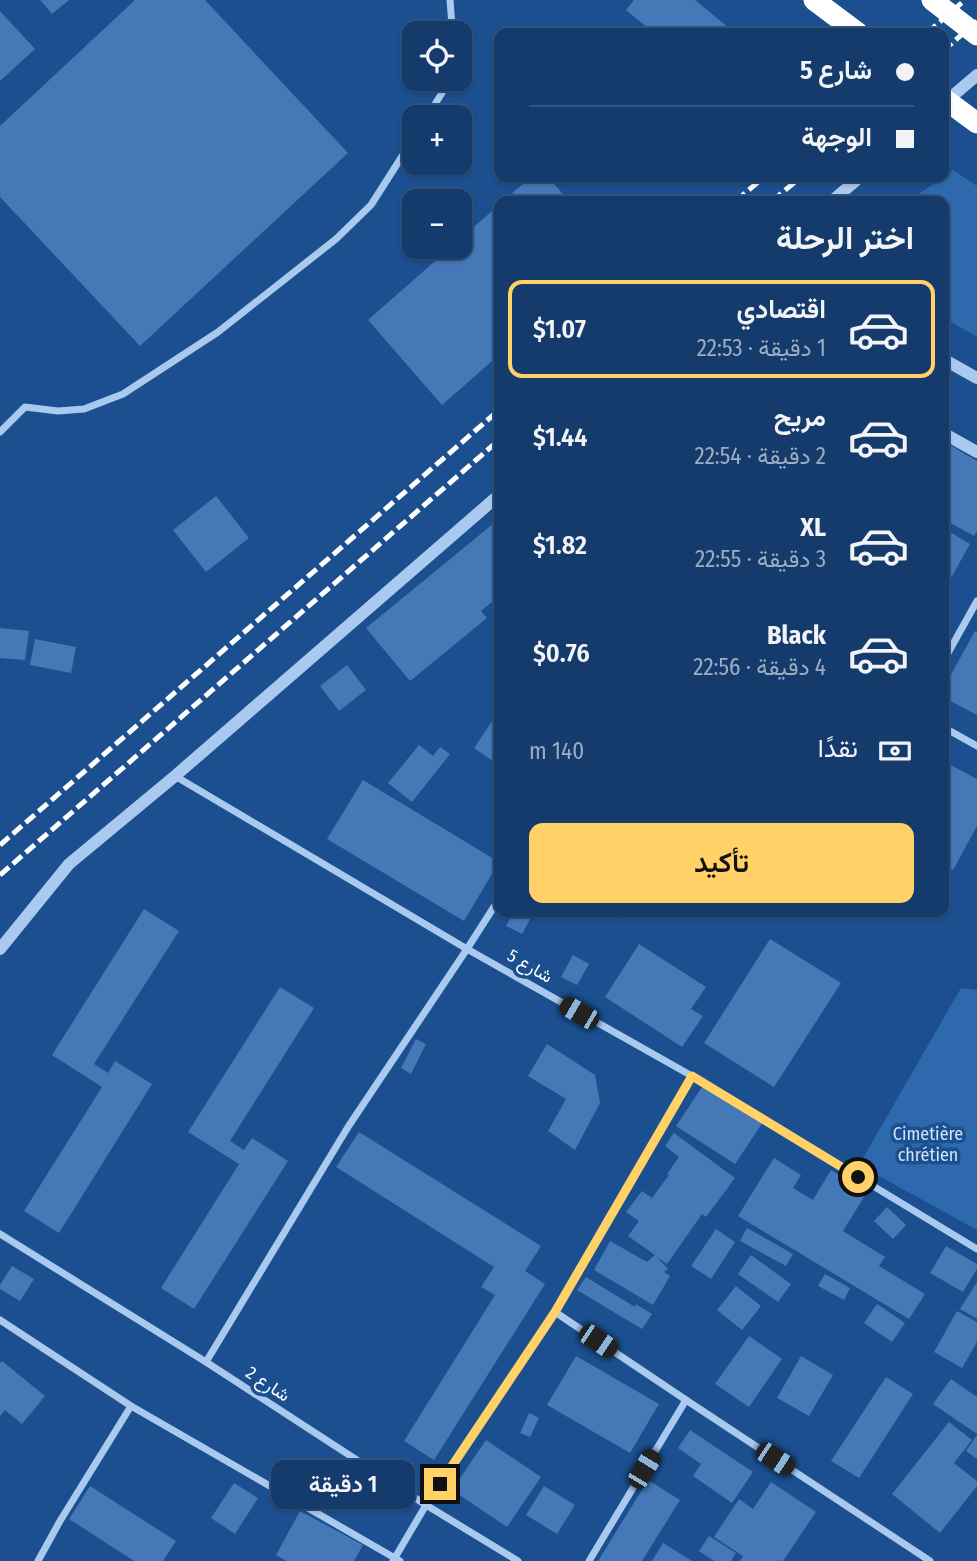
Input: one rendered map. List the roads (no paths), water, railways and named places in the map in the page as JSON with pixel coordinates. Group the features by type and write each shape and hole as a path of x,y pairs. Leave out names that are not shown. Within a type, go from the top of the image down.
{"highway":[{"path":"814,0 850,27"},
{"path":"932,0 977,35"},
{"path":"949,102 977,123"}],"street":[{"path":"450,0 452,21"},
{"path":"949,99 977,75"},
{"path":"0,432 25,407 58,411 84,410 123,394 218,332 336,239 371,205 402,156"},
{"path":"838,196 854,182"},
{"path":"949,362 977,378"},
{"path":"949,436 977,452"},
{"path":"0,949 69,864 494,499"},
{"path":"949,651 977,601"},
{"path":"949,730 977,746"},
{"name":"شارع 5","path":"174,776 692,1076 977,1249"},
{"path":"206,1362 348,1127 494,906"},
{"path":"0,1320 131,1406 396,1560 426,1505 555,1312 692,1076"},
{"name":"شارع 2","path":"0,1234 518,1561"},
{"path":"555,1312 930,1561"},
{"path":"589,1561 686,1400"},
{"path":"38,1561 131,1406"}],"railway":[{"path":"933,28 965,0"},
{"path":"949,46 977,21"},
{"path":"742,196 758,182"},
{"path":"778,196 795,182"},
{"path":"0,845 494,414"},
{"path":"0,875 494,444"}],"park label":[{"name":"Cimetière chrétien","path":"928,1144"}]}
